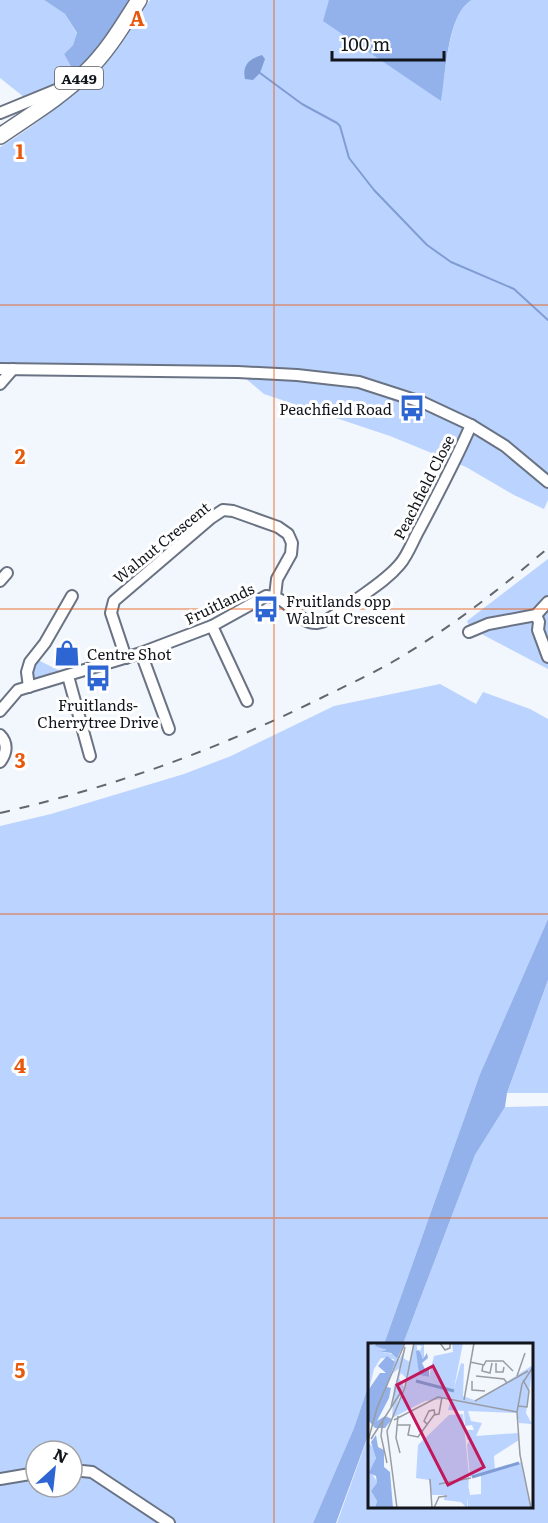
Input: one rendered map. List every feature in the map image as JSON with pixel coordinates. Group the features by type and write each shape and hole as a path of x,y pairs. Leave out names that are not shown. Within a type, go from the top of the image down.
{"highway":[{"name":"A449","path":"0,136 88,71 139,0"}],"street":[{"path":"0,113 70,85"},
{"path":"0,369 238,372 359,382 424,403 471,425 505,446 548,482"},
{"path":"0,384 13,369"},
{"name":"Peachfield Close","path":"401,563 454,465 471,425"},
{"name":"Walnut Crescent","path":"126,658 111,613 114,601 223,510 233,511 278,527 288,534 292,543 291,554 277,579 275,596"},
{"name":"Fruitlands","path":"0,711 18,690 141,653 212,626 266,596 275,596 284,600 303,618 309,622 318,623 330,618 369,591 401,563"},
{"path":"29,687 27,672 30,662 45,643 72,596"},
{"path":"469,632 488,624 536,615 548,602"},
{"path":"536,615 539,622 538,630 548,657"},
{"path":"212,626 247,701"},
{"path":"141,653 169,729"},
{"path":"68,676 90,756"},
{"path":"0,735 4,739 6,755 0,762"},
{"path":"84,1471 92,1472 169,1523"},
{"path":"0,1479 24,1475"}],"shaded area":[{"path":"0,0 44,0 65,14 77,34 73,45 64,54 74,72 69,80 24,97 0,78"},
{"path":"44,0 133,0 107,40 74,72 64,54 73,45 77,33 65,14"},
{"path":"150,0 329,0 369,51 440,100 449,46 457,18 464,7 472,0 548,0 548,500 544,509 514,495 466,467 390,436 264,394 238,372 0,369 0,147 30,127 86,83 122,44"},
{"path":"329,0 472,0 457,18 453,31 446,61 441,101 323,21"},
{"path":"262,55 265,59 260,73 253,80 245,79 248,63 253,58"},
{"path":"548,559 548,669 470,628 467,621"},
{"path":"36,661 60,671 52,672 48,678 36,680 32,678 30,669"},
{"path":"440,684 476,704 483,692 530,709 548,719 548,919 480,1074 384,1343 368,1343 368,1387 354,1428 313,1523 0,1523 0,826 51,814 184,774 231,756 334,706"},
{"path":"548,919 548,980 507,1093 505,1107 475,1155 403,1343 384,1343 480,1074"},
{"path":"548,980 548,1093 507,1093"},
{"path":"548,1106 548,1523 337,1523 368,1437 368,1508 533,1508 533,1343 403,1343 475,1155 505,1107"},
{"path":"368,1387 368,1436 336,1523 313,1523 354,1428"}],"waterway":[{"path":"260,73 302,104 340,126 349,158 374,190 427,245 451,262 514,289 548,320"}],"railway":[{"path":"0,813 84,791 164,765 242,735 321,698 385,666 435,636 548,548"}],"place":[{"name":"Peachfield Road","path":"412,408"},
{"name":"Fruitlands opp Walnut Crescent","path":"266,609"},
{"name":"Centre Shot","path":"67,653"},
{"name":"Fruitlands- Cherrytree Drive","path":"98,678"}]}
